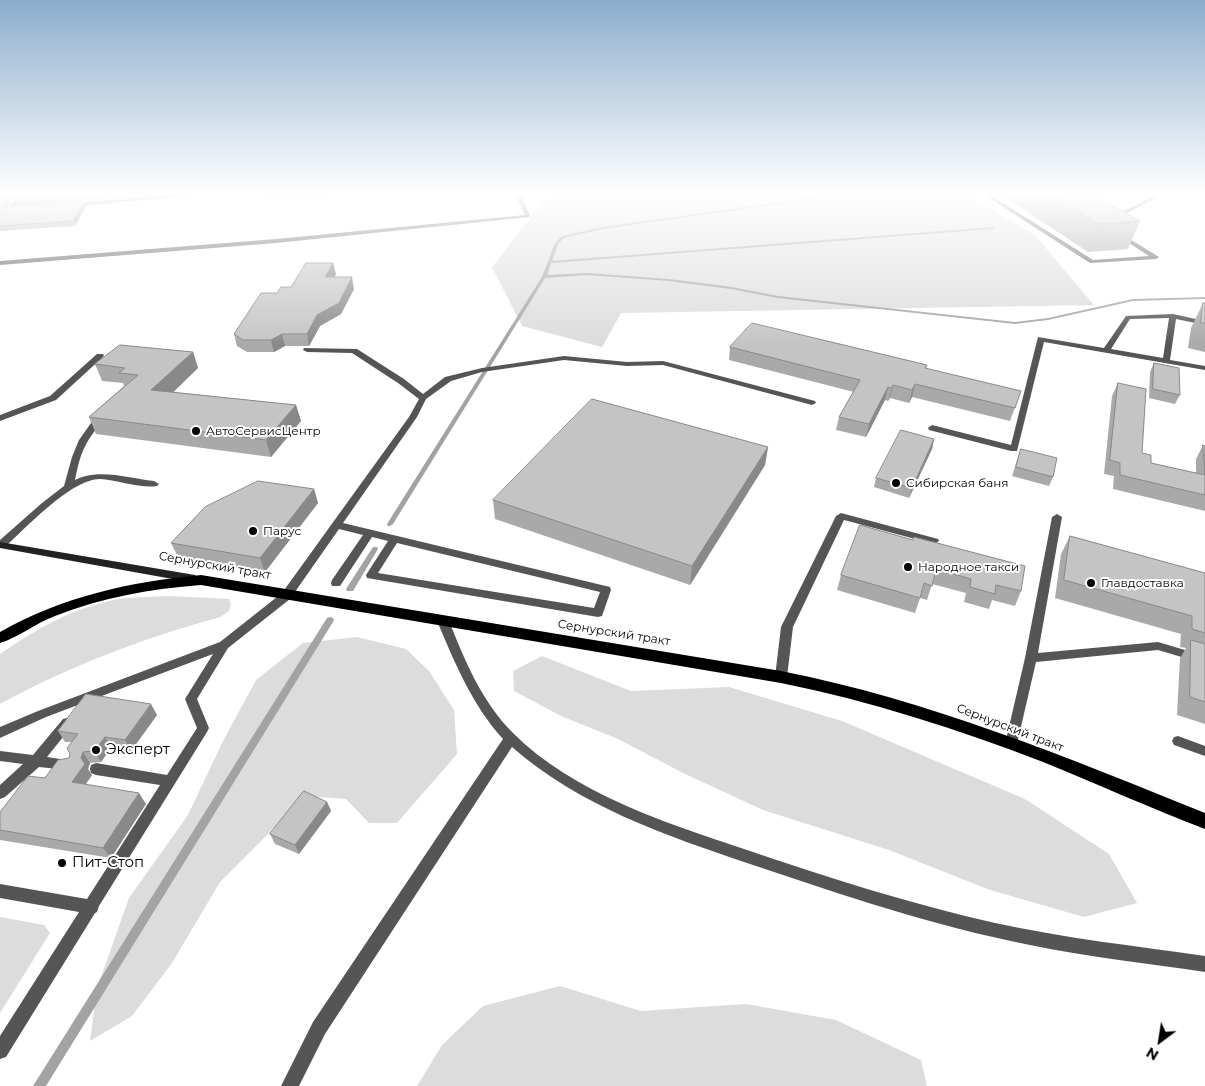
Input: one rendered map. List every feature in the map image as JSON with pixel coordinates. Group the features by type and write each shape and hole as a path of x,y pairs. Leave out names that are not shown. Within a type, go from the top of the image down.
{"main road":[{"name":"Сернурский тракт","path":"1,545 286,596 781,677 888,702 1011,744 1205,821"},
{"path":"0,638 43,614 76,602 152,584 201,580"}],"street":[{"path":"0,263 230,245"},
{"path":"1065,245 1092,262 1156,257 1135,245"},
{"path":"1166,361 1173,316"},
{"path":"1106,351 1128,317 1173,316 1205,323"},
{"path":"932,428 1014,449 1041,339 1205,368"},
{"path":"307,350 354,351 401,381 423,398"},
{"path":"0,418 54,398 100,356"},
{"path":"0,733 224,645 286,596 413,416 423,398 448,379 482,370 564,358 627,364 663,363 812,403"},
{"path":"69,486 74,457 88,430 108,412"},
{"path":"1,545 69,486 94,477 154,484"},
{"path":"781,677 787,627 841,516 934,541"},
{"path":"1011,744 1031,658 1058,517"},
{"path":"336,525 606,590 598,613 371,575 394,539"},
{"path":"336,583 369,533"},
{"path":"443,621 468,682 484,709 510,739 544,766 590,794 686,837 792,872 919,910 1032,938 1205,964"},
{"path":"0,1051 203,728 191,699 224,645"},
{"path":"1031,658 1158,646 1205,660"},
{"path":"0,793 37,760 88,697"},
{"path":"290,1086 319,1028 510,739"},
{"path":"1178,741 1205,751"},
{"path":"0,756 70,765"},
{"path":"96,770 171,781"},
{"path":"0,891 92,906"}],"shaded area":[{"path":"509,245 1043,245 1094,305 621,313 602,347 522,326 492,267"},
{"path":"168,596 229,599 231,605 229,611 220,617 162,634 107,654 54,677 0,704 0,654 14,644 60,618 92,606 126,598"},
{"path":"357,637 406,649 429,671 454,710 457,754 397,823 369,823 346,799 306,796 220,882 172,963 132,1016 90,1041 97,988 129,898 188,815 223,741 256,680 303,643"},
{"path":"542,656 631,691 729,687 842,721 1025,799 1109,854 1137,903 1084,917 990,890 889,850 763,810 683,773 618,739 561,716 514,691 513,671"},
{"path":"0,917 44,925 50,933 0,1013"},
{"path":"560,986 641,1011 746,1004 836,1020 921,1060 927,1086 417,1086 442,1045 483,1006"}],"building":[{"path":"306,263 333,263 325,277 352,277 339,303 317,315 307,334 282,334 271,340 243,340 234,334 261,293 277,293 281,287 291,287"},
{"path":"1203,303 1205,303 1205,323 1201,323"},
{"path":"752,323 927,365 925,368 1021,391 1015,408 915,384 912,390 893,385 892,388 888,387 869,424 839,417 860,380 730,347"},
{"path":"120,345 193,352 151,390 296,405 266,440 89,417 138,375 119,373 125,368 95,364"},
{"path":"1154,363 1179,368 1180,395 1153,389"},
{"path":"1118,383 1146,389 1142,453 1151,455 1151,463 1205,475 1205,495 1120,475 1120,463 1110,460"},
{"path":"592,399 768,447 692,566 493,500"},
{"path":"901,430 934,439 912,488 876,478"},
{"path":"1203,445 1205,446 1205,474"},
{"path":"1021,449 1057,458 1053,477 1016,467"},
{"name":"Парус","path":"258,481 314,489 260,558 171,543 205,507"},
{"name":"Народное такси","path":"860,525 913,540 914,537 1025,566 1021,591 996,585 995,594 970,587 971,579 936,569 932,586 924,583 920,598 841,575"},
{"path":"1070,536 1205,573 1205,633 1192,629 1192,616 1064,580"},
{"path":"1191,640 1205,644 1205,702 1190,697"},
{"path":"86,694 151,704 125,740 105,737 94,751 83,752 81,758 85,764 72,782 139,793 103,848 0,830 0,812 28,776 45,778 58,760 69,758 70,754 67,748 78,734 58,731"},
{"path":"304,791 327,802 295,845 270,834"}],"waterway":[{"path":"544,277 556,245"},
{"path":"551,262 776,245"},
{"path":"544,277 587,274 669,280 731,288 778,297 1015,323 1048,319 1133,300 1205,298"},
{"path":"390,524 544,277"},
{"path":"350,589 375,549"},
{"path":"39,1086 330,620"}],"place":[{"name":"АвтоСервисЦентр","path":"196,431"},
{"name":"Сибирская баня","path":"896,483"},
{"name":"Парус","path":"253,531"},
{"name":"Народное такси","path":"908,567"},
{"name":"Главдоставка","path":"1091,583"},
{"name":"Эксперт","path":"96,750"},
{"name":"Пит-Стоп","path":"62,863"}]}
